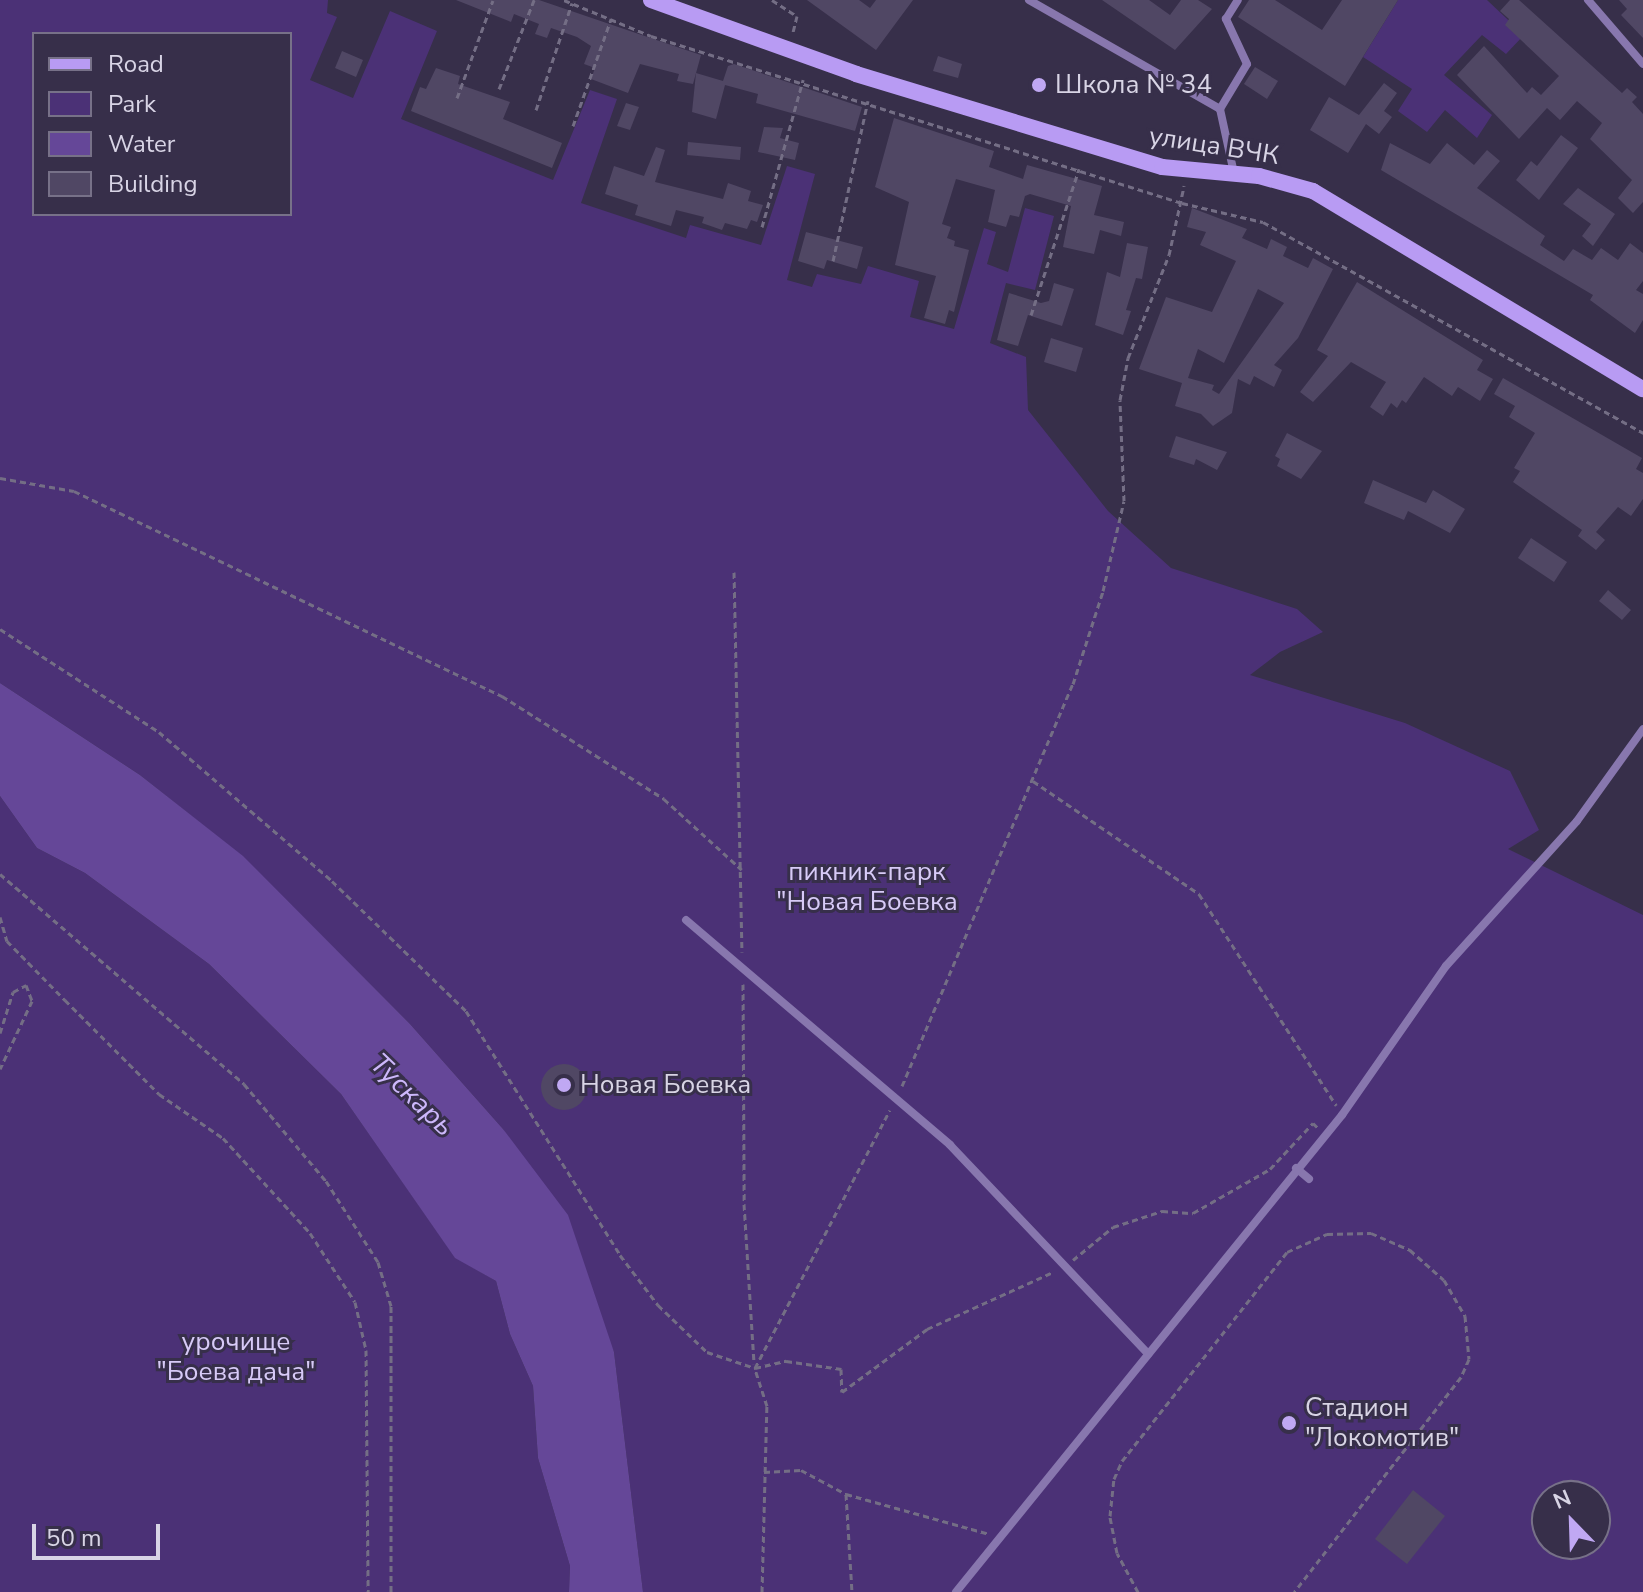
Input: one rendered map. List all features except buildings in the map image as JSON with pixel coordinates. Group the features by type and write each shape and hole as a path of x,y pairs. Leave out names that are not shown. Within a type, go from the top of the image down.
{"main road":[{"name":"улица ВЧК","path":"651,0 856,74 1186,171 1234,173 1283,181 1339,204 1643,389"}],"lane":[{"path":"1029,0 1220,109"},
{"path":"1234,173 1220,109 1247,64 1226,19 1238,0"},
{"path":"1588,0 1643,64"},
{"path":"956,1592 1296,1168 1342,1115 1446,966 1577,821 1643,729"},
{"path":"686,920 950,1145 1148,1354"},
{"path":"1296,1168 1309,1179"}],"path":[{"path":"457,98 493,0"},
{"path":"499,89 534,0"},
{"path":"564,0 611,19 1182,203 1263,222 1643,433"},
{"path":"772,0 797,16 793,32"},
{"path":"536,110 572,3"},
{"path":"573,126 611,19"},
{"path":"762,227 803,80"},
{"path":"833,261 868,101"},
{"path":"1031,315 1079,169"},
{"path":"762,1592 767,1406 755,1368 895,1099 1033,781 1103,591 1124,501 1120,400 1128,358 1169,255 1182,203 1186,171"},
{"path":"0,478 74,491 502,696 664,799 742,870"},
{"path":"0,629 159,732 332,881 455,1000 658,1305 707,1352 755,1368 786,1361 841,1369 842,1392 927,1329 1065,1266 1113,1227 1162,1211 1193,1213 1270,1169 1313,1123 1326,1134"},
{"path":"1033,781 1199,894 1342,1115"},
{"path":"0,874 244,1084 326,1181 378,1262 391,1306 391,1592"},
{"path":"0,917 7,941 159,1094 223,1138 310,1233 355,1302 366,1350 368,1592"},
{"path":"0,1033 13,992 26,985 32,1001 0,1069"},
{"path":"1138,1592 1117,1553 1110,1516 1114,1479 1122,1461 1287,1252 1327,1234 1371,1233 1410,1250 1444,1280 1465,1316 1469,1359 1461,1377 1294,1592"},
{"path":"764,1472 801,1470 846,1494 1001,1537"},
{"path":"846,1494 852,1592"}],"green space":[{"name":"пикник-парк \"Новая Боевка","path":"0,0 328,0 327,13 337,17 310,80 353,98 390,11 437,31 401,119 553,180 590,90 617,99 581,203 686,238 690,225 761,245 787,166 815,174 787,280 812,287 817,274 861,284 868,266 919,281 910,317 954,329 984,228 996,232 987,264 1008,272 1025,208 1054,216 1035,290 1006,283 990,343 1026,357 1028,410 1108,511 1171,568 1297,609 1323,632 1280,652 1250,675 1405,723 1510,771 1539,830 1508,849 1643,915 1643,1592 643,1592 614,1352 503,1129 410,1024 243,857 140,775 0,683"},
{"path":"1398,0 1487,0 1524,35 1506,54 1482,35 1444,75 1492,115 1477,138 1445,110 1427,132 1398,111 1412,89 1363,57"},
{"name":"урочище \"Боева дача\"","path":"0,796 37,848 85,873 209,964 341,1094 455,1257 496,1281 510,1334 533,1386 538,1458 570,1566 569,1592 0,1592"}],"water":[{"name":"Тускарь","path":"0,683 140,775 243,856 410,1024 503,1129 568,1215 614,1352 643,1592 569,1592 570,1566 538,1458 533,1386 510,1334 496,1281 455,1258 341,1094 209,964 85,873 37,848 0,796"}],"place":[{"name":"Школа № 34","path":"1039,85"},
{"name":"Новая Боевка","path":"564,1085"},
{"name":"Стадион \"Локомотив\"","path":"1289,1423"}]}
